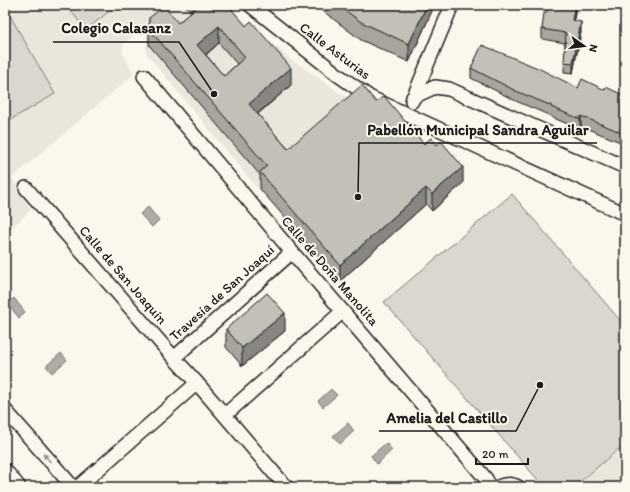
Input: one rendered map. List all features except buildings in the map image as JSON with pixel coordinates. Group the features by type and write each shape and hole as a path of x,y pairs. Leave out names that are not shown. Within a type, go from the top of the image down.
{"street":[{"name":"Calle Asturias","path":"250,5 338,75 371,98 625,214"},
{"path":"406,114 452,5"},
{"name":"Calle de Doña Manolita","path":"144,76 486,479 490,487"},
{"path":"413,97 435,87 449,89 625,167"},
{"name":"Calle de San Joaquín","path":"26,188 174,358 198,383 286,487"},
{"name":"Travesía de San Joaquí","path":"174,358 292,252"},
{"path":"225,415 343,311"},
{"path":"78,487 198,383"},
{"path":"5,410 73,487"},
{"path":"5,470 19,487"},
{"path":"498,487 504,484 510,484 518,487"}],"shaded area":[{"path":"5,5 165,5 125,43 122,48 134,74 12,178 31,210 5,233"},
{"path":"66,5 117,5 86,30"},
{"path":"173,5 226,5 289,58 355,103 257,188 146,53 147,29"},
{"path":"5,7 55,94 10,120 5,112"},
{"path":"512,194 625,326 625,444 574,487 544,487 384,302"},
{"path":"148,207 159,220 152,227 140,214"},
{"path":"14,298 25,312 19,318 8,304"},
{"path":"61,353 67,360 52,373 46,366"},
{"path":"331,389 337,395 323,407 318,401"},
{"path":"348,423 354,431 340,444 333,436"},
{"path":"386,443 392,450 377,464 371,456"},
{"path":"625,446 625,487 575,487"}],"place":[{"name":"Colegio Calasanz","path":"214,94"},
{"name":"Pabellón Municipal Sandra Aguilar","path":"358,197"},
{"name":"Amelia del Castillo","path":"540,385"}]}
